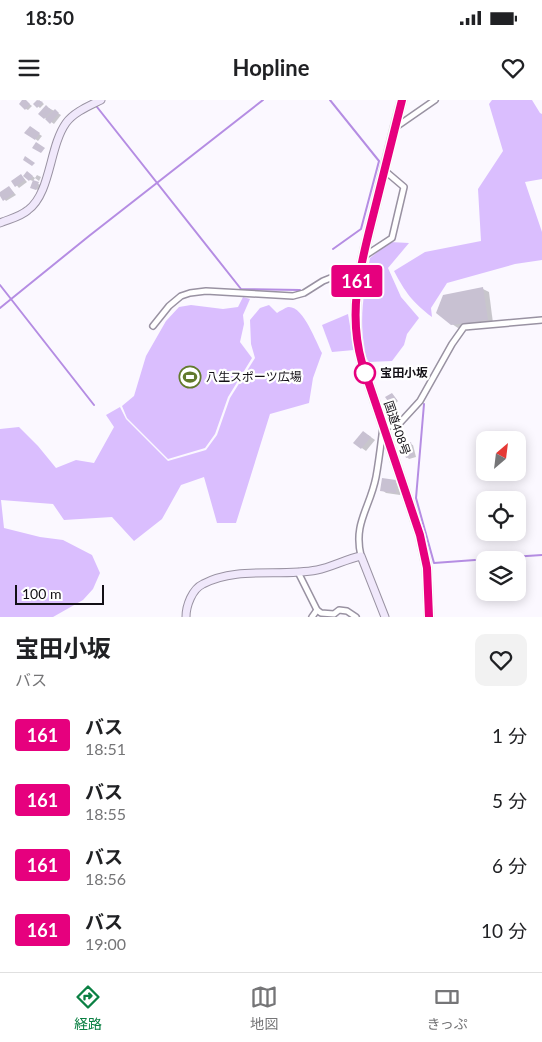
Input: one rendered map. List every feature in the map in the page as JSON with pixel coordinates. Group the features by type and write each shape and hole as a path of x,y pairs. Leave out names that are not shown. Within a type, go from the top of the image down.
{"highway":[{"name":"国道408号","path":"402,100 363,256 358,279 354,316 357,347 420,535 427,568 429,617"}],"street":[{"path":"0,223 28,211 35,204 45,184 60,132 67,121 77,113 101,100"},
{"path":"395,128 435,100"},
{"path":"363,256 392,238 404,187 384,170"},
{"path":"153,326 169,306 181,296 190,292 206,291 293,296 304,293 333,277 346,276 358,279"},
{"path":"385,617 361,556 358,532 376,478 383,427 398,425 420,401 452,344 464,327 542,320"},
{"path":"186,617 186,609 193,593 201,584 233,574 317,570 361,556"},
{"path":"298,572 317,610 322,613 334,614 339,610 348,611 356,617"},
{"path":"312,617 317,610"}],"shaded area":[{"path":"492,100 532,100 542,114 542,179 525,182 542,232 542,260 515,264 447,283 431,308 432,317 410,297 394,271 425,252 481,241 478,189 503,151 489,104"},
{"path":"390,242 409,243 388,268 401,297 419,318 407,334 404,345 392,361 369,362 365,351 362,322 368,269 370,258"},
{"name":"八生スポーツ広場","path":"243,297 250,299 243,315 244,324 240,342 252,358 228,397 215,434 205,448 168,459 127,418 122,406 134,396 146,356 166,321 179,307 191,305 223,309 238,307"},
{"path":"269,305 277,313 288,307 294,308 299,312 322,353 313,378 309,403 270,414 236,523 217,523 204,477 181,485 162,519 134,541 112,517 64,520 53,504 1,500 4,528 40,537 63,540 92,555 100,573 93,589 83,600 53,617 0,617 0,429 19,427 56,468 76,460 94,463 114,427 106,415 120,407 126,419 168,461 206,450 217,435 230,398 255,358 251,344 250,320 260,308"},
{"path":"348,314 354,350 332,352 322,325"}],"building":[{"path":"22,100 26,100 30,104 25,110 19,104"},
{"path":"37,100 43,102 37,108 33,104"},
{"path":"46,105 52,111 44,119 38,114"},
{"path":"55,109 59,113 50,124 45,119"},
{"path":"30,126 40,133 35,140 24,133"},
{"path":"36,142 45,148 41,153 32,148"},
{"path":"25,156 35,163 32,166 23,160"},
{"path":"27,171 33,176 29,181 23,176"},
{"path":"21,174 25,180 15,187 11,181"},
{"path":"33,180 39,182 36,190 30,188"},
{"path":"9,186 14,193 3,201 0,192"},
{"path":"483,287 488,320 451,325 436,313 443,295"},
{"path":"392,393 397,400 390,404 385,397"},
{"path":"363,431 371,437 361,449 353,443"},
{"path":"411,442 414,456 406,458 402,445"},
{"path":"382,478 396,480 396,493 380,491"}],"waterway":[{"path":"0,308 263,100"},
{"path":"330,100 379,161 361,229 333,249"},
{"path":"97,107 241,289 300,290"},
{"path":"0,285 94,405"},
{"path":"424,404 416,498 434,563 475,560"},
{"path":"526,556 542,555"}],"bus line":[{"name":"161","path":"402,100 358,279 354,316 357,347 420,535 427,568 429,617"}],"place":[{"name":"宝田小坂","path":"365,373"},
{"name":"八生スポーツ広場","path":"190,377"}]}
